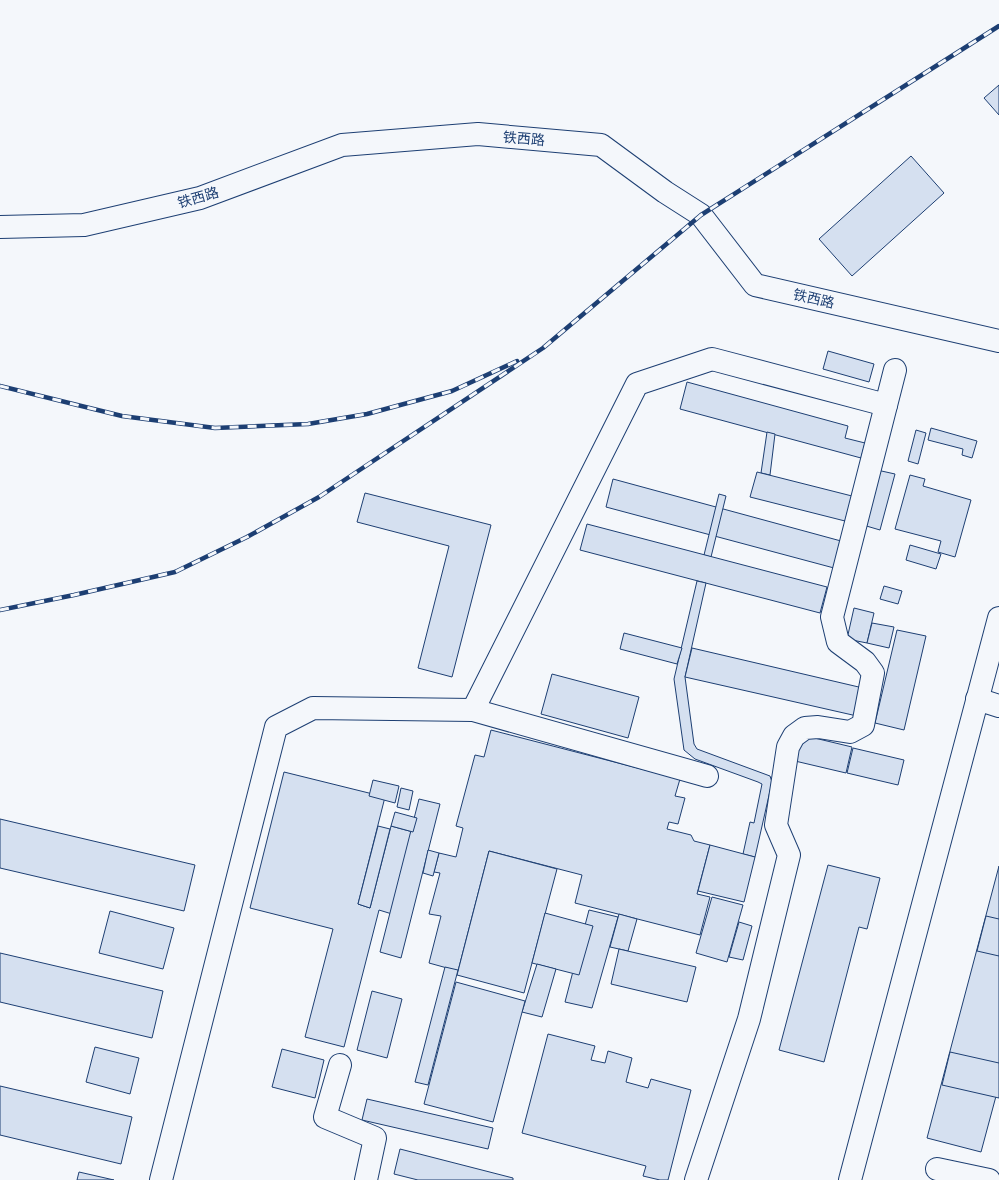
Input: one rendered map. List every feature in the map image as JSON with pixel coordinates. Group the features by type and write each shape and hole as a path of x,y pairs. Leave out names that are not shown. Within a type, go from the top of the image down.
{"street":[{"name":"铁西路","path":"0,227 84,225 200,198 342,145 478,134 601,145 665,192 701,215 755,285 999,341"},
{"path":"473,710 637,384 712,359 886,405"},
{"path":"696,1180 749,1019 789,855 776,825 788,747 794,736 805,728 818,727 850,732 863,725 873,673 865,662 838,642 832,617 895,370"},
{"path":"850,1180 999,618"},
{"path":"977,700 999,706"},
{"path":"161,1180 276,727 313,708 473,710 706,776"},
{"path":"340,1065 325,1117 375,1138 366,1180"},
{"path":"937,1168 989,1180"}],"building":[{"path":"999,85 999,115 984,98"},
{"path":"911,156 944,193 852,276 819,239"},
{"path":"828,351 874,364 869,382 823,369"},
{"path":"687,382 848,426 845,438 865,443 861,458 680,409"},
{"path":"931,428 977,441 972,458 962,455 963,449 928,440"},
{"path":"916,430 926,433 918,464 908,461"},
{"path":"767,432 775,434 770,475 761,473"},
{"path":"877,470 895,474 880,530 863,525"},
{"path":"757,472 852,496 845,521 750,497"},
{"path":"910,475 925,479 923,486 971,500 955,557 938,552 941,541 895,529"},
{"path":"613,479 841,541 834,568 606,507"},
{"path":"365,493 491,525 452,677 418,668 449,546 357,522"},
{"path":"719,494 726,496 711,557 704,555"},
{"path":"587,524 827,587 820,613 580,550"},
{"path":"910,545 941,554 936,569 906,560"},
{"path":"697,581 706,583 685,677 694,744 697,749 770,776 772,782 755,857 743,854 750,822 754,823 762,784 695,759 684,750 674,679"},
{"path":"884,586 902,591 898,604 880,599"},
{"path":"854,608 874,613 867,643 847,639"},
{"path":"872,623 894,627 889,648 867,643"},
{"path":"897,630 926,636 904,730 875,723"},
{"path":"624,633 682,648 677,664 620,649"},
{"path":"692,648 863,688 857,716 685,677"},
{"path":"552,674 639,697 628,738 541,714"},
{"path":"491,730 680,779 675,796 685,798 678,824 669,822 667,829 691,835 694,841 710,845 697,894 710,897 700,935 575,903 582,875 489,851 458,971 429,963 441,916 429,914 440,873 434,872 439,853 456,857 463,828 456,826 475,755 484,757"},
{"path":"802,735 852,747 846,773 795,761"},
{"path":"853,748 904,760 898,785 847,773"},
{"path":"284,772 385,797 358,904 370,908 391,826 413,832 392,914 379,910 344,1047 305,1037 333,929 250,908"},
{"path":"373,780 399,786 395,803 369,796"},
{"path":"401,788 413,791 409,810 397,807"},
{"path":"419,799 440,804 401,958 380,952"},
{"path":"395,812 417,818 413,832 391,826"},
{"path":"0,819 195,865 184,911 0,868"},
{"path":"378,826 390,829 370,908 358,904"},
{"path":"710,845 755,857 744,902 698,891"},
{"path":"428,850 439,853 433,876 423,873"},
{"path":"489,851 557,869 524,993 457,975"},
{"path":"828,865 880,878 867,929 859,927 824,1062 779,1050"},
{"path":"999,866 999,1085 981,1152 927,1138"},
{"path":"712,897 743,905 727,962 696,953"},
{"path":"589,910 618,917 592,1008 565,1002"},
{"path":"110,911 174,928 163,969 99,953"},
{"path":"545,913 593,926 579,975 532,963"},
{"path":"619,914 637,919 628,951 610,947"},
{"path":"986,916 999,919 999,956 977,951"},
{"path":"739,922 752,926 743,960 729,957"},
{"path":"619,949 696,967 687,1002 611,984"},
{"path":"0,953 163,991 152,1038 0,1002"},
{"path":"537,964 556,969 542,1017 522,1012"},
{"path":"445,967 458,970 428,1085 415,1082"},
{"path":"456,982 525,1001 493,1122 424,1104"},
{"path":"372,991 402,999 387,1058 357,1050"},
{"path":"548,1034 595,1046 591,1060 605,1063 608,1051 632,1058 626,1082 648,1088 651,1079 691,1090 668,1180 660,1180 643,1176 646,1166 522,1133"},
{"path":"95,1047 139,1058 130,1094 86,1082"},
{"path":"282,1049 324,1060 315,1098 272,1087"},
{"path":"950,1052 999,1063 999,1098 942,1085"},
{"path":"0,1086 132,1117 121,1164 0,1135"},
{"path":"367,1099 493,1128 488,1149 362,1120"},
{"path":"400,1149 513,1178 513,1180 418,1180 394,1174"},
{"path":"79,1172 114,1180 77,1180"}],"railway":[{"path":"0,610 175,572 247,537 319,497 543,348 701,215 999,26"},
{"path":"0,386 122,416 215,428 308,424 367,414 452,391 517,361"}]}
